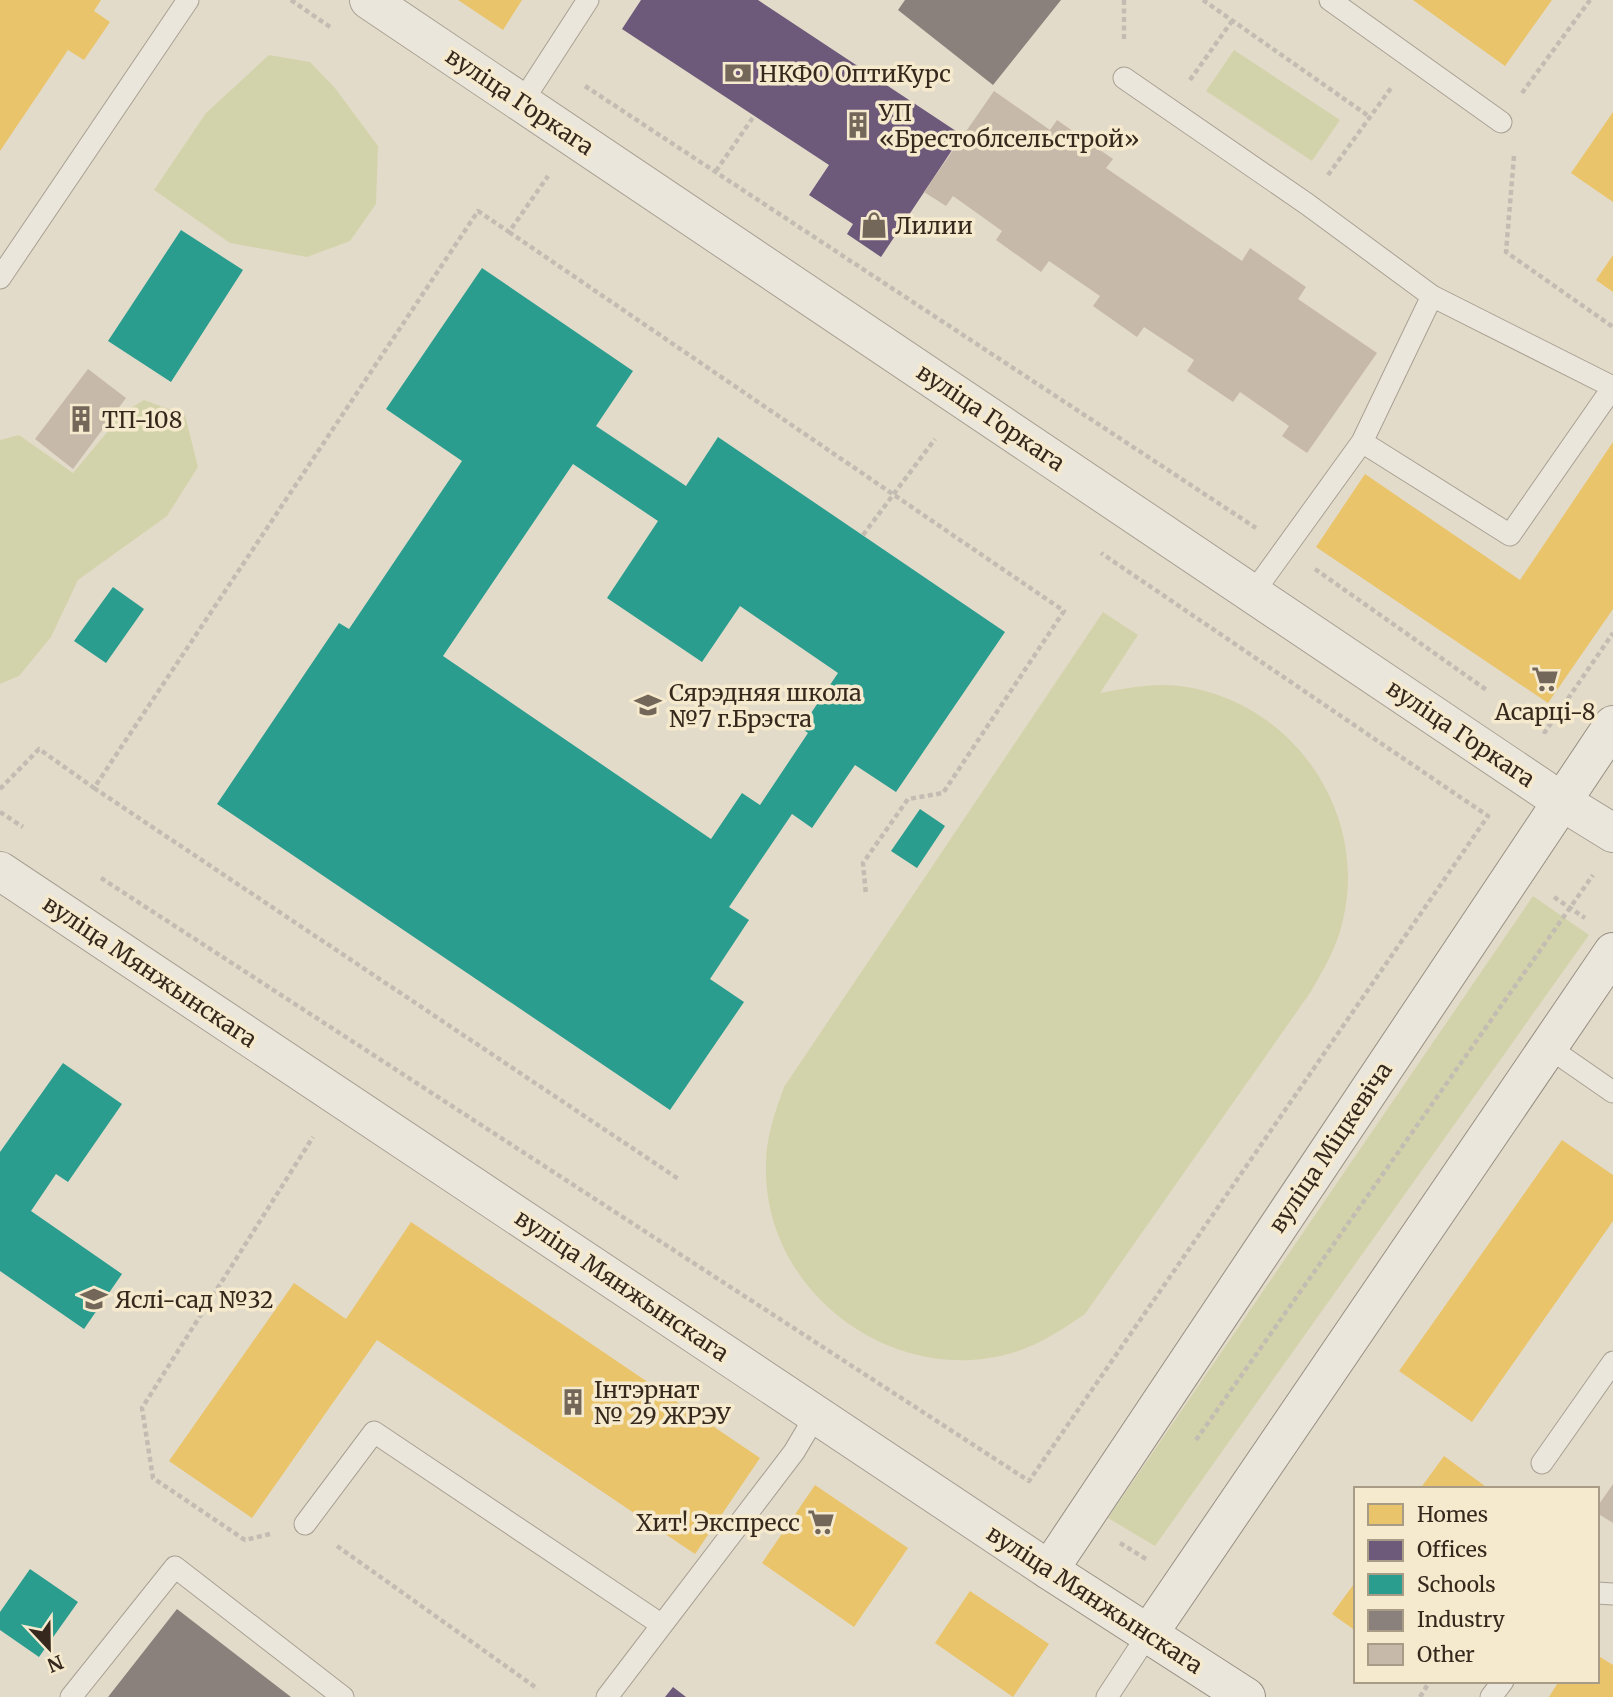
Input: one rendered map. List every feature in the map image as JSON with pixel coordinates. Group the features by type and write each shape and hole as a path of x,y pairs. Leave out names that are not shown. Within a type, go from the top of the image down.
{"street":[{"name":"вуліца Горкага","path":"369,0 531,87 1252,593 1561,801 1606,850"},
{"name":"вуліца Міцкевіча","path":"1049,1570 1613,724"},
{"name":"вуліца Мянжынскага","path":"0,871 1049,1570 1246,1697"},
{"path":"1149,1633 1613,952"}],"lane":[{"path":"0,278 188,0"},
{"path":"531,87 588,0"},
{"path":"1330,0 1502,122"},
{"path":"1124,78 1307,204 1432,296 1613,387 1510,535 1362,442"},
{"path":"1252,593 1362,442 1432,296"},
{"path":"1548,1047 1613,1092"},
{"path":"1542,1464 1613,1362"},
{"path":"607,1697 794,1452 816,1415"},
{"path":"305,1524 374,1432 662,1625"},
{"path":"71,1697 176,1567 343,1697"},
{"path":"1107,1697 1149,1633"}],"path":[{"path":"1203,0 1370,117"},
{"path":"1518,98 1590,0"},
{"path":"1169,110 1233,21"},
{"path":"1307,204 1412,59"},
{"path":"531,87 591,88 1285,548 1489,692"},
{"path":"716,171 754,116"},
{"path":"1514,149 1506,252 1613,327"},
{"path":"509,232 549,175"},
{"path":"94,788 478,211 1064,611 943,793 908,799 863,863 866,895"},
{"path":"863,535 934,439"},
{"path":"1534,724 1545,732 1613,633"},
{"path":"0,789 39,749 680,1180"},
{"path":"0,812 23,827"},
{"path":"92,872 1029,1481 1488,816"},
{"path":"1195,1442 1570,908 1606,850"},
{"path":"1549,894 1588,920"},
{"path":"313,1136 142,1408 153,1478 245,1540 305,1524 538,1689"}],"green space":[{"path":"1234,50 1340,120 1312,161 1206,91"},
{"path":"269,55 310,62 335,88 378,146 376,204 350,241 307,257 230,243 154,190 206,113"},
{"path":"144,400 185,415 198,467 167,516 78,580 51,637 19,676 0,684 0,440 19,435 73,473 124,412"},
{"path":"1103,612 1138,635 1100,693 1170,685 1220,696 1256,713 1287,737 1313,767 1332,802 1344,839 1348,879 1343,920 1334,949 1310,993 1085,1314 1060,1331 1015,1352 969,1360 924,1357 882,1343 844,1320 811,1290 786,1253 771,1210 766,1164 772,1125 784,1087"},
{"path":"1533,896 1589,935 1155,1546 1108,1518"}],"building: Homes":[{"path":"0,0 101,0 94,11 110,22 84,60 68,50 0,151"},
{"path":"458,0 522,0 503,30"},
{"path":"1413,0 1552,0 1505,66"},
{"path":"1613,112 1613,202 1571,173"},
{"path":"1613,255 1613,292 1596,280"},
{"path":"1613,442 1613,609 1548,703 1316,547 1365,474 1520,580"},
{"path":"1562,1140 1613,1175 1613,1221 1472,1422 1399,1371"},
{"name":"Інтэрнат № 29 ЖРЭУ","path":"411,1222 760,1458 695,1554 377,1340 252,1518 169,1461 294,1283 346,1319"},
{"path":"1444,1456 1486,1487 1421,1487"},
{"path":"815,1485 908,1548 854,1627 762,1563"},
{"path":"1354,1584 1354,1630 1332,1614"},
{"path":"970,1591 1049,1644 1013,1697 935,1643"},
{"path":"1599,1656 1613,1665 1613,1697 1549,1697 1558,1683 1599,1683"}],"building: Offices":[{"name":"УП «Брестоблсельстрой»","path":"641,0 758,0 962,135 881,257 847,234 853,224 809,195 829,165 622,29"},
{"path":"673,1687 686,1697 665,1697"}],"building: Schools":[{"path":"181,230 243,270 171,382 108,341"},
{"path":"482,268 633,371 596,426 686,486 718,437 1005,632 896,792 855,765 812,828 792,814 729,907 749,920 710,979 744,1002 670,1110 217,804 339,623 349,629 462,461 386,409","holes":["573,464 658,521 607,598 702,662 740,606 838,673 801,728 808,733 760,805 742,793 711,839 443,656"]},
{"path":"113,587 144,609 106,663 74,641"},
{"path":"920,809 945,826 917,868 891,851"},
{"path":"63,1063 122,1104 68,1182 56,1174 31,1211 122,1274 84,1329 0,1271 0,1152"},
{"path":"30,1569 78,1602 39,1657 0,1630 0,1612"}],"building: Industry":[{"path":"905,0 1061,0 993,85 898,10"},
{"path":"177,1609 291,1697 108,1697"}],"building: Other":[{"path":"994,91 1050,130 1057,120 1113,159 1106,168 1242,261 1250,248 1306,287 1298,299 1377,353 1307,453 1282,436 1289,426 1240,392 1233,402 1187,371 1194,360 1144,327 1137,337 1093,306 1100,296 1049,261 1041,272 996,240 1002,231 953,196 946,206 924,192"},
{"name":"ТП-108","path":"88,369 126,398 73,469 35,439"},
{"path":"1613,1484 1613,1523 1599,1514 1599,1504"}],"place":[{"name":"НКФО ОптиКурс","path":"738,73"},
{"name":"УП «Брестоблсельстрой»","path":"858,125"},
{"name":"Лилии","path":"874,225"},
{"name":"ТП-108","path":"81,419"},
{"name":"Асарці-8","path":"1545,679"},
{"name":"Сярэдняя школа №7 г.Брэста","path":"648,705"},
{"name":"Яслі-сад №32","path":"94,1299"},
{"name":"Інтэрнат № 29 ЖРЭУ","path":"573,1402"},
{"name":"Хит! Экспресс","path":"821,1522"}]}
